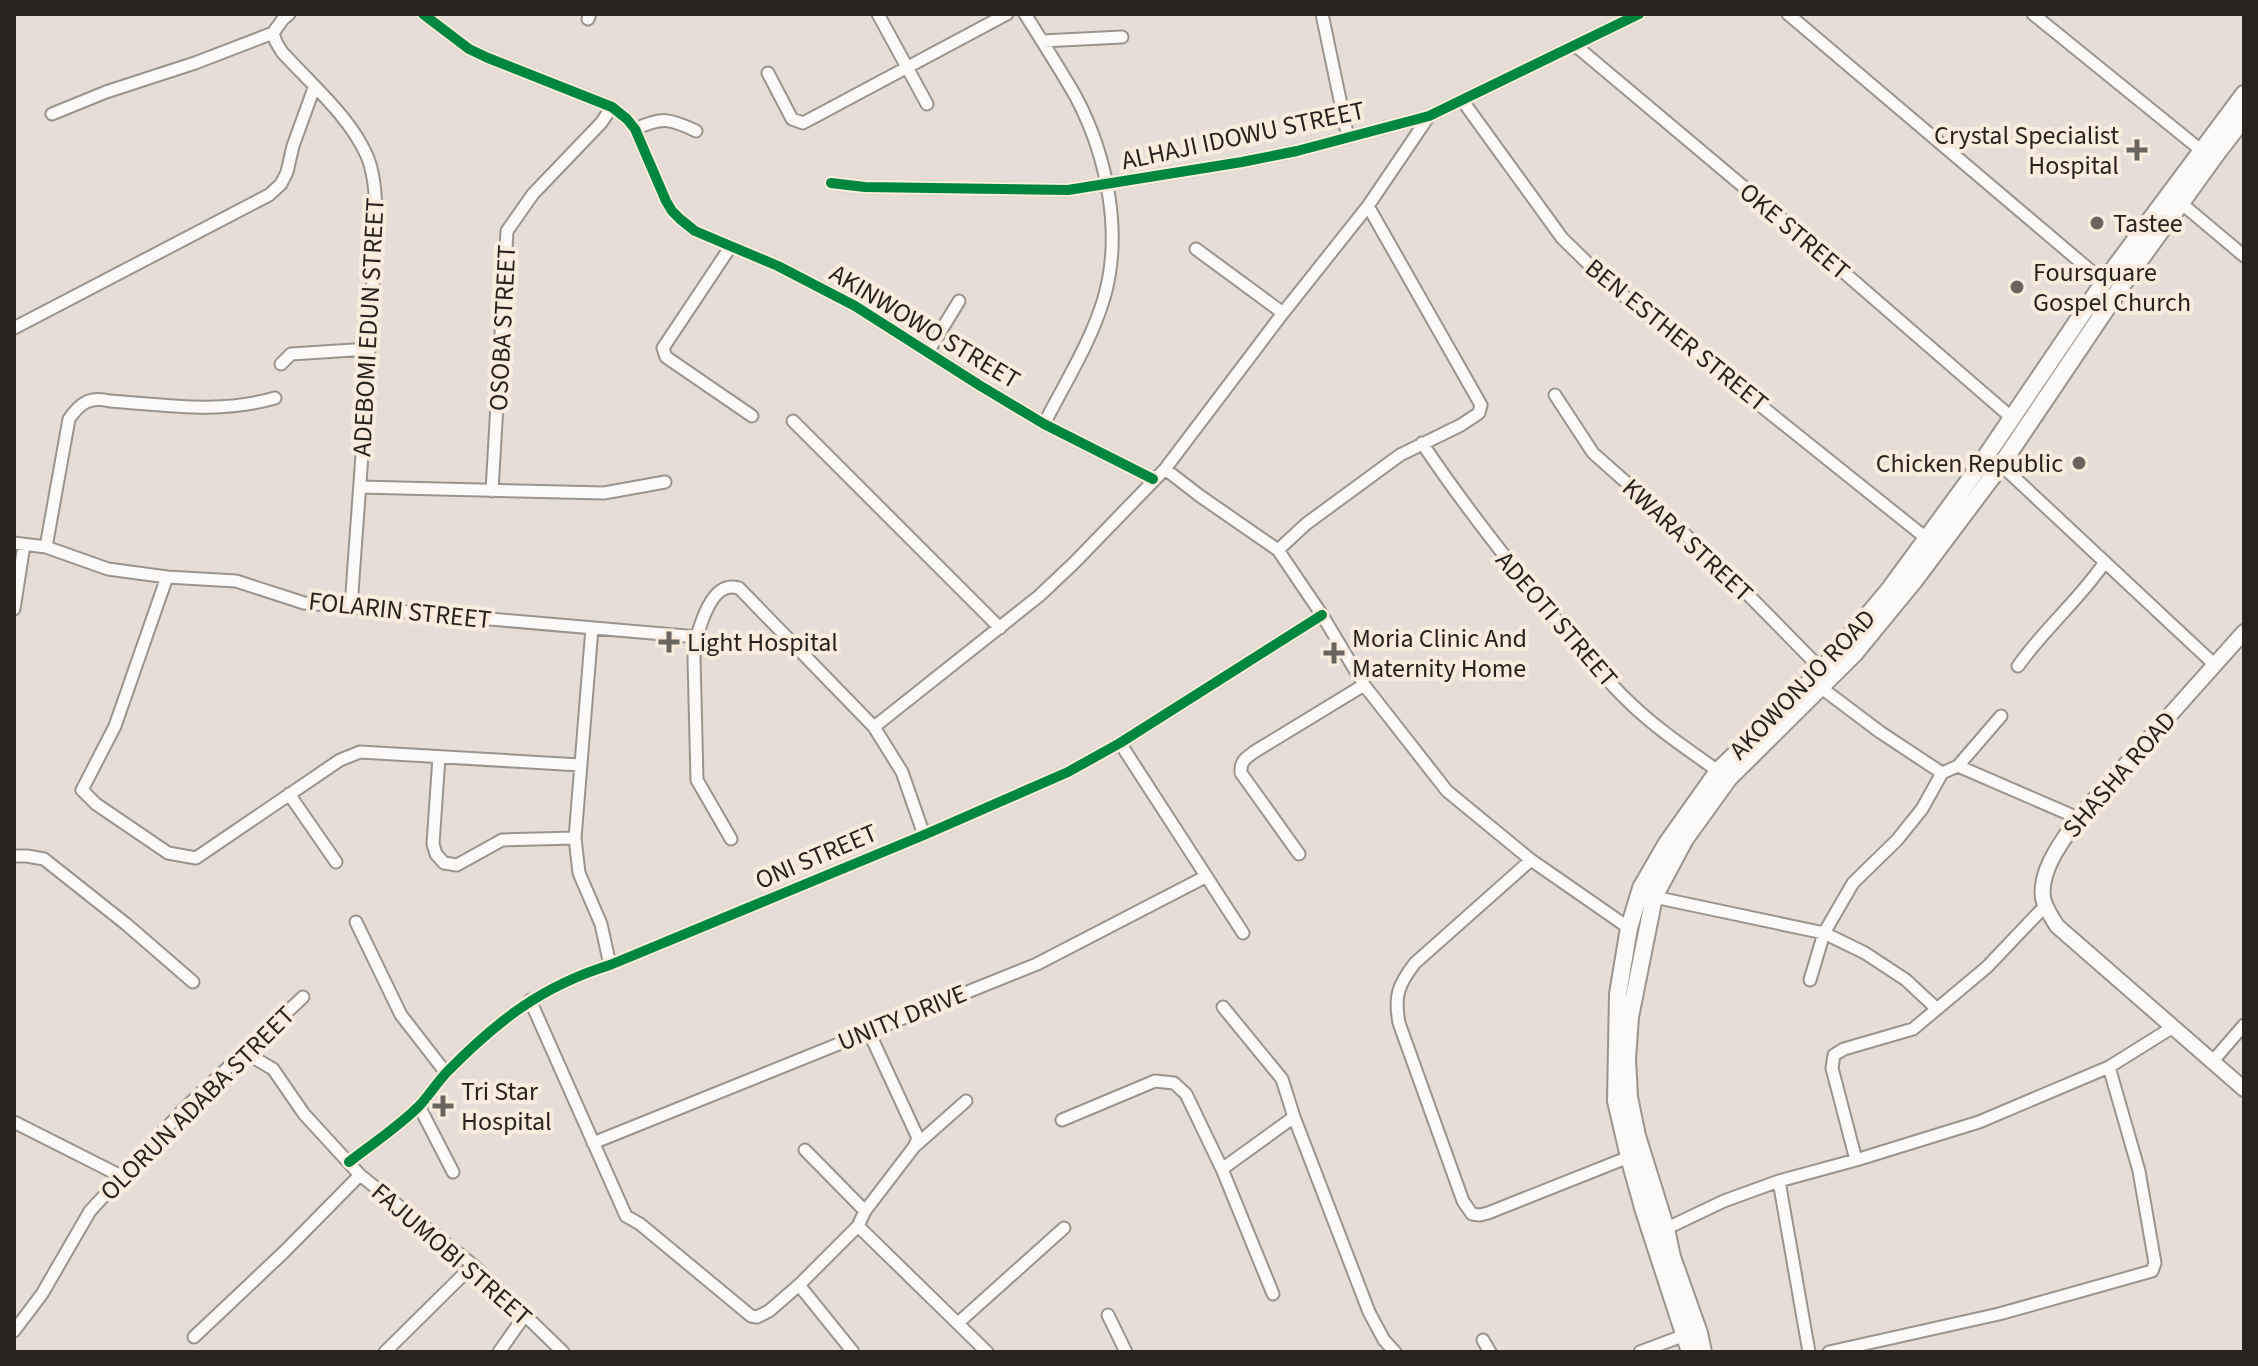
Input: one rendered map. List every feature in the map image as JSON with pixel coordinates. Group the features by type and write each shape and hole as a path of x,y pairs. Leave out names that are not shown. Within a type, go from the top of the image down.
{"main road":[{"name":"AKOWONJO ROAD","path":"1703,1352 1672,1257 1629,1157 1616,1101 1618,994 1629,928 1641,888 1684,817 1718,771 1821,679 1855,653 1914,581 2001,465 2030,406 2104,282 2244,94"},
{"name":"AKOWONJO ROAD","path":"1690,1352 1665,1279 1660,1231 1629,1097 1627,1059 1630,1017 1654,897 1685,839 1729,778 1821,679 2012,418 2030,406 2244,118"}],"street":[{"path":"52,114 273,33 289,14"},
{"name":"AKINWOWO STREET","path":"423,14 478,53 612,107 635,129 672,211 695,231 778,266 855,306 1044,424 1153,479"},
{"path":"878,14 927,104"},
{"path":"768,73 792,119 803,123 1007,14"},
{"path":"1025,14 1076,98 1094,141 1108,185 1111,249 1104,298 1080,355 1044,424"},
{"path":"1322,14 1348,138"},
{"name":"ALHAJI IDOWU STREET","path":"831,183 865,187 1068,190 1242,162 1429,116 1639,14"},
{"path":"1788,14 2104,282"},
{"path":"2033,14 2202,151"},
{"name":"ADEBOMI EDUN STREET","path":"273,33 282,52 355,135 372,172 375,240 351,608"},
{"path":"1042,41 1122,37"},
{"name":"OKE STREET","path":"1576,46 2012,418"},
{"path":"14,328 269,195 281,184 287,172 314,88"},
{"name":"BEN ESTHER STREET","path":"1462,100 1562,238 1587,264 1926,538"},
{"name":"OSOBA STREET","path":"492,491 507,231 533,194 601,123 612,107"},
{"path":"874,727 1000,628 1074,563 1165,469 1368,206 1429,116"},
{"path":"635,129 658,119 673,121 696,131"},
{"path":"2181,203 2244,256"},
{"path":"1278,550 1306,524 1400,455 1479,413 1481,405 1368,206"},
{"path":"731,246 663,348 666,357 752,416"},
{"path":"1196,249 1283,313"},
{"path":"928,352 959,301"},
{"path":"281,364 291,354 369,349"},
{"name":"KWARA STREET","path":"1555,395 1593,453 1715,561 1821,679 1880,732 1942,773"},
{"path":"46,547 69,419 79,404 98,398 215,409 275,398"},
{"path":"793,421 1000,628"},
{"name":"ADEOTI STREET","path":"1422,443 1497,549 1587,657 1628,701 1718,771"},
{"path":"2001,465 2215,665"},
{"path":"1165,469 1278,550 1364,685 1447,791 1531,860 1629,928"},
{"path":"360,487 604,493 665,482"},
{"path":"14,609 19,544"},
{"name":"FOLARIN STREET","path":"19,544 46,547 108,569 167,577 236,581 304,603 698,637"},
{"path":"2018,666 2105,562"},
{"path":"167,577 115,726 82,790 96,804 168,853 196,858 340,760 360,752 580,765"},
{"path":"731,839 697,780 694,648 712,598 723,589 739,588 874,727 902,772 924,835"},
{"name":"ONI STREET","path":"349,1162 419,1106 446,1073 500,1022 554,986 924,835 1068,772 1120,743 1322,615"},
{"path":"592,628 575,838 579,873 601,924 610,965"},
{"name":"SHASHA ROAD","path":"2045,906 2042,895 2048,868 2056,850 2078,818 2244,632"},
{"path":"1299,854 1241,773 1240,765 1254,752 1364,685"},
{"path":"1810,980 1824,933 1853,883 1897,840 1922,809 1942,773 1958,766 2001,716"},
{"path":"1120,743 1243,933"},
{"path":"439,757 433,844 436,854 444,863 457,865 502,840 575,838"},
{"path":"1958,766 2078,818"},
{"path":"289,794 336,862"},
{"path":"14,856 44,859 193,982"},
{"path":"1531,860 1406,974 1397,994 1399,1023 1459,1191 1472,1214 1488,1213 1629,1157"},
{"name":"UNITY DRIVE","path":"593,1143 1037,964 1205,877"},
{"path":"1654,897 1824,933 1875,959 1906,980 1937,1009"},
{"path":"1856,1160 1832,1068 1834,1055 1844,1049 1913,1029 1987,967 2045,906 2057,926 2244,1089"},
{"path":"356,922 401,1015 446,1073"},
{"name":"OLORUN ADABA STREET","path":"14,1331 42,1294 90,1211 184,1109 303,997"},
{"path":"530,1000 626,1216 640,1224 751,1316 757,1317 769,1311 799,1285 858,1226 865,1211 914,1147 966,1101"},
{"path":"1223,1007 1282,1079 1369,1312 1384,1340 1395,1352"},
{"path":"2212,1062 2244,1025"},
{"path":"1660,1231 1724,1201 1779,1181 1979,1122 2109,1067 2173,1027"},
{"path":"868,1030 918,1138 914,1147"},
{"name":"FAJUMOBI STREET","path":"244,1052 273,1069 304,1114 360,1175 473,1265 563,1352"},
{"path":"1829,1352 1999,1314 2152,1271 2155,1263 2139,1171 2109,1067"},
{"path":"1062,1120 1155,1081 1174,1083 1186,1094 1222,1169 1273,1294"},
{"path":"419,1106 453,1172"},
{"path":"1222,1169 1294,1117"},
{"path":"14,1122 121,1176"},
{"path":"805,1150 865,1211"},
{"path":"194,1337 360,1175"},
{"path":"1779,1181 1809,1352"},
{"path":"858,1226 987,1352"},
{"path":"958,1323 1064,1228"},
{"path":"385,1352 473,1265"},
{"path":"799,1285 853,1352"},
{"path":"499,1352 525,1315"},
{"path":"1108,1315 1126,1352"},
{"path":"1640,1352 1685,1335"},
{"path":"1483,1340 1490,1352"}],"cycle path":[{"path":"423,14 469,49 612,107 635,129 672,211 695,231 778,266 855,306 1044,424 1153,479"},
{"path":"831,183 865,187 1068,190 1297,151 1429,116 1639,14"},
{"path":"349,1162 413,1112 448,1071 484,1036 522,1007 563,983 924,835 1068,772 1120,743 1322,615"}],"place":[{"name":"Crystal Specialist Hospital","path":"2137,150"},
{"name":"Tastee","path":"2097,223"},
{"name":"Foursquare Gospel Church","path":"2017,287"},
{"name":"Chicken Republic","path":"2079,463"},
{"name":"Light Hospital","path":"669,642"},
{"name":"Moria Clinic And Maternity Home","path":"1334,653"},
{"name":"Tri Star Hospital","path":"443,1106"}]}
